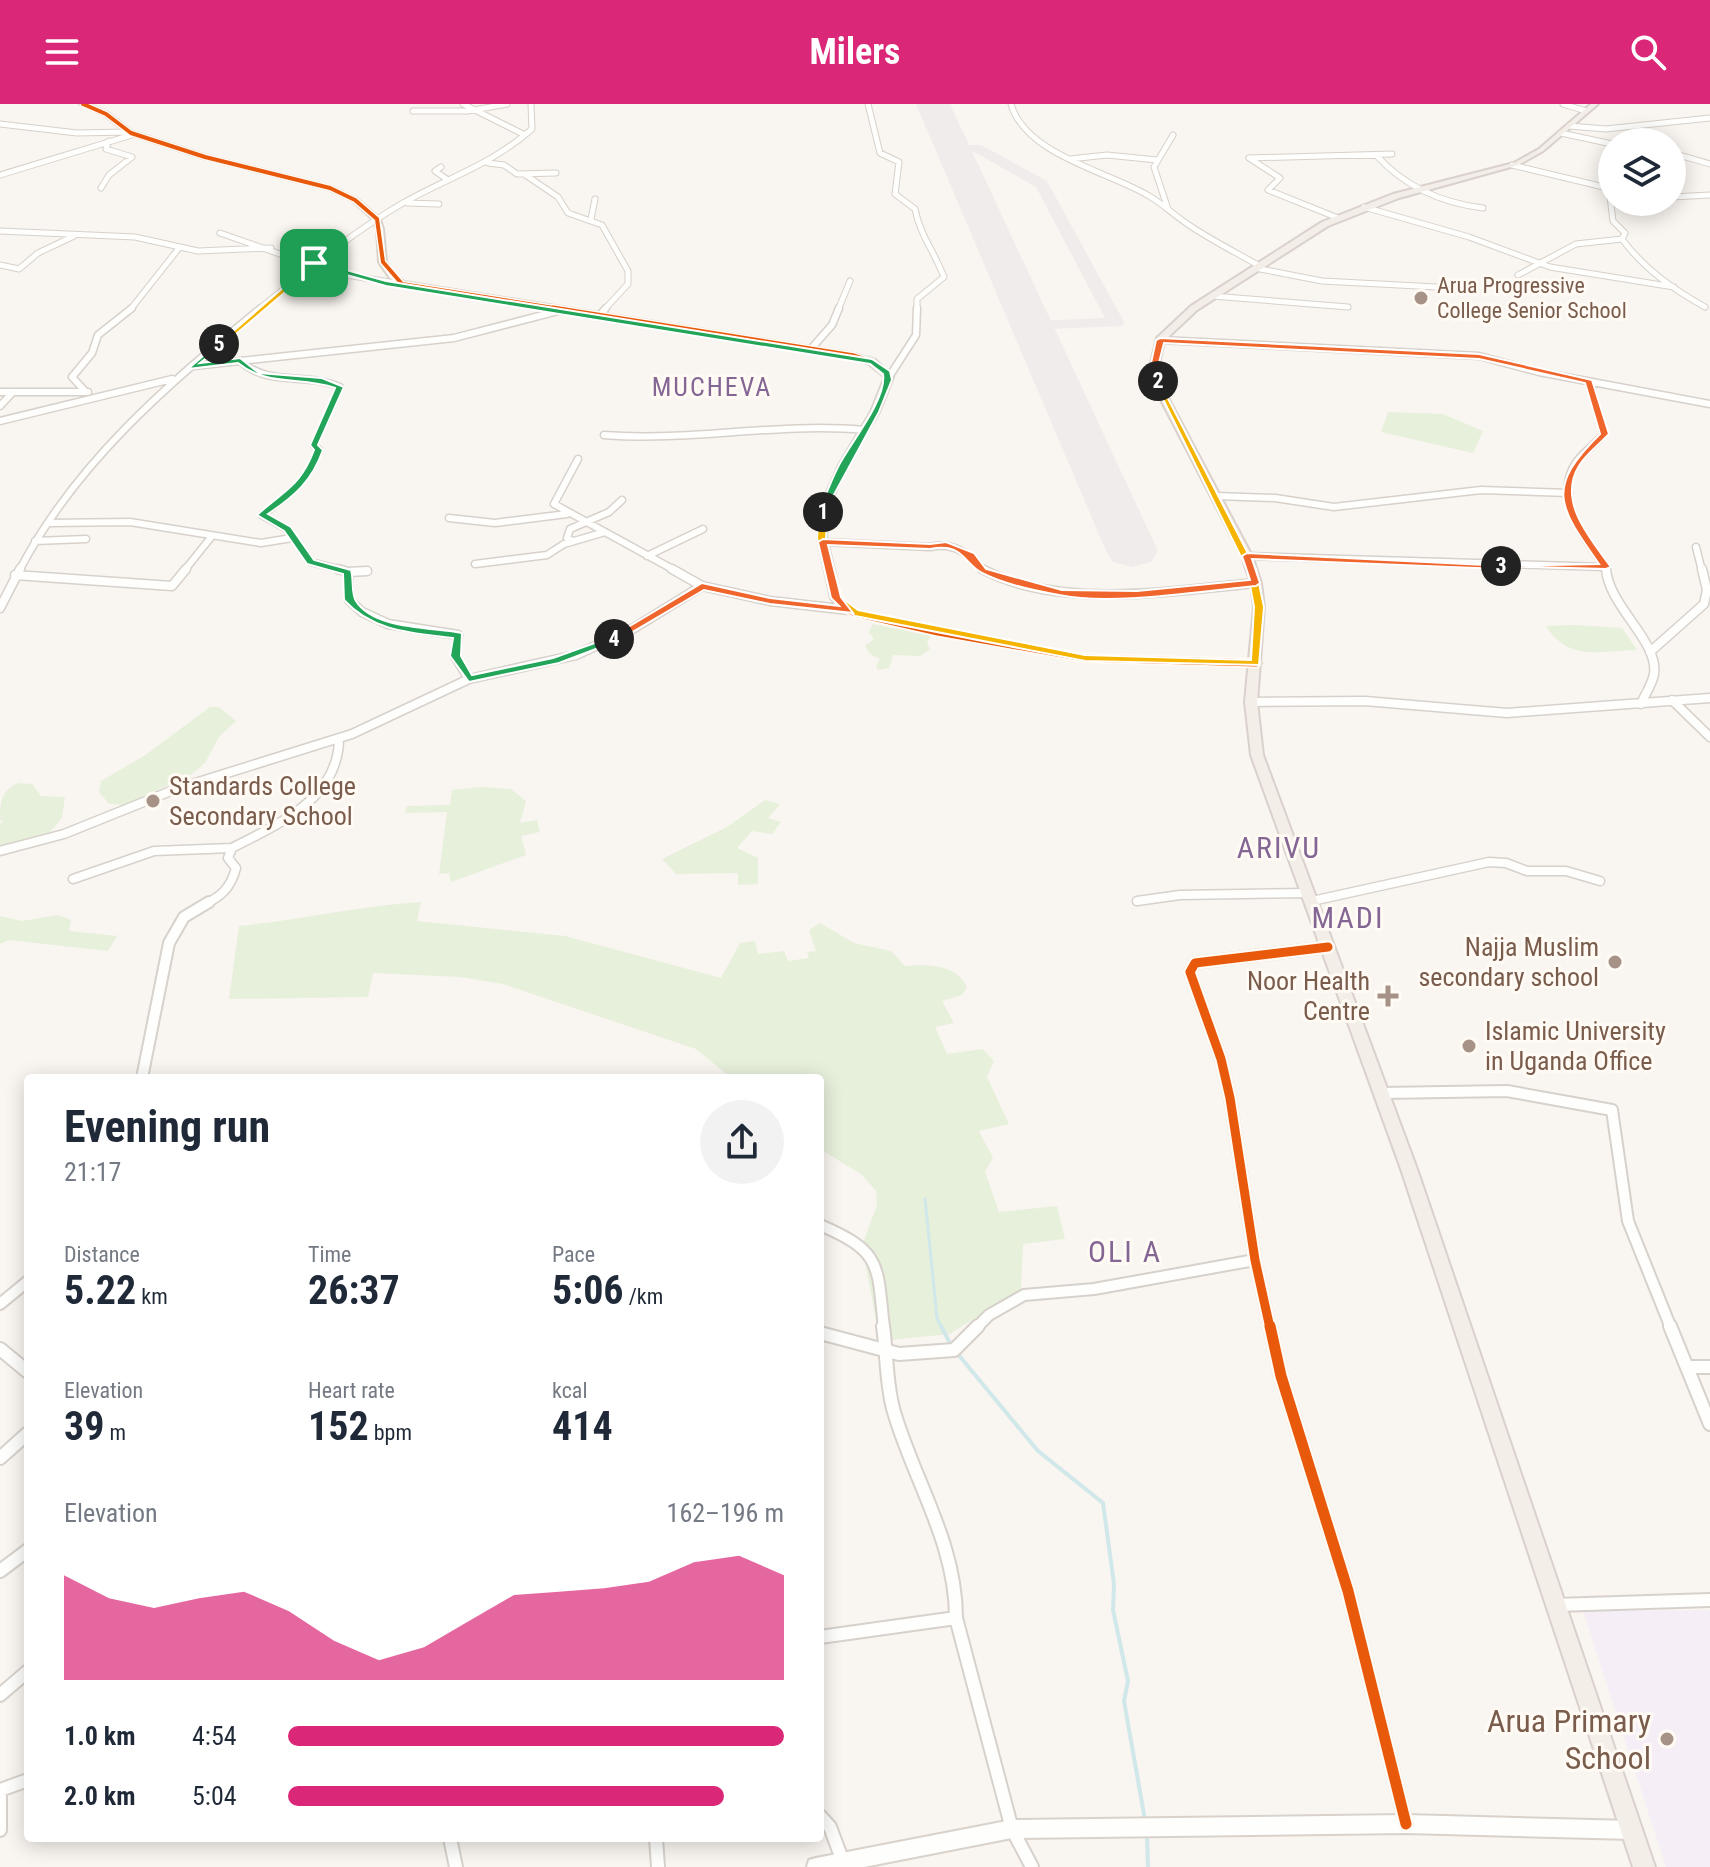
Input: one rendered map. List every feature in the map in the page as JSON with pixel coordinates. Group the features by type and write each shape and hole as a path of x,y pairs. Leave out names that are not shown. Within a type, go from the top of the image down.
{"main road":[{"path":"1590,108 1534,154 1512,165 1364,207 1338,218 1256,266 1212,296 1160,340 1155,363 1163,396 1247,556 1256,583 1259,607 1251,702 1257,755 1382,1093 1644,1867"}],"street":[{"path":"86,104 132,133"},
{"path":"463,104 525,135"},
{"path":"413,111 476,110 507,104"},
{"path":"0,608 35,541 95,457 174,379 314,263 377,219 485,162 525,135 534,125 531,104"},
{"path":"849,610 836,598 823,542 824,508 889,377 916,335 917,299 944,277 935,253 920,233 915,209 895,194 899,162 880,153 868,104"},
{"path":"1011,104 1021,125 1083,169 1139,191 1256,266 1322,281 1437,287"},
{"path":"1563,104 1590,108"},
{"path":"1565,129 1606,129 1710,118"},
{"path":"0,124 77,133 132,133 213,159 330,188 355,200 377,219 380,261 390,277 402,284"},
{"path":"1565,129 1598,140"},
{"path":"0,175 132,133"},
{"path":"1168,209 1154,168 1173,135"},
{"path":"101,188 109,175 132,157 106,149 109,141"},
{"path":"1338,218 1268,190 1280,178 1248,157 1392,154"},
{"path":"1070,159 1114,155 1157,160"},
{"path":"1376,155 1397,177 1419,189 1448,203 1483,208"},
{"path":"1686,157 1710,164"},
{"path":"485,162 502,164 511,173 556,173"},
{"path":"1512,165 1598,186"},
{"path":"441,167 435,171 448,180"},
{"path":"524,174 560,199 568,213 591,219 604,228 630,278 626,289 598,317"},
{"path":"1686,196 1710,195"},
{"path":"591,219 595,199"},
{"path":"403,203 439,204"},
{"path":"1364,207 1469,237 1538,263 1674,287"},
{"path":"1613,216 1613,221 1625,233 1622,239"},
{"path":"0,231 135,237 198,251 271,248"},
{"path":"220,233 386,284 402,284 866,359 883,368 889,377"},
{"path":"0,265 19,269 38,253 77,235"},
{"path":"1518,275 1576,244 1622,239"},
{"path":"1622,239 1638,259 1705,307"},
{"path":"86,392 72,377 92,353 98,335 139,303 179,248"},
{"path":"810,350 832,325 850,281"},
{"path":"1212,296 1348,307"},
{"path":"191,367 454,338 562,310"},
{"path":"1160,340 1479,356 1589,382 1710,404"},
{"path":"240,361 257,375 322,381 340,387 314,445 319,450 310,473 288,497 262,512 263,516 287,529 311,562 348,572 367,571"},
{"path":"0,421 174,379"},
{"path":"1589,382 1604,434 1577,461 1569,476 1569,510 1606,567 1610,591 1650,652 1653,677 1641,704"},
{"path":"0,392 107,394"},
{"path":"0,406 13,392"},
{"path":"604,435 708,437 793,429 864,430"},
{"path":"578,459 554,504 567,514 589,522 702,586 770,601 849,610 938,632 1085,658 1256,663"},
{"path":"1216,496 1275,498 1334,507 1481,490 1569,493"},
{"path":"573,541 567,538 568,532 616,508 622,500"},
{"path":"449,518 499,523 567,514"},
{"path":"49,523 130,522 261,543 292,538"},
{"path":"647,556 703,529"},
{"path":"475,564 547,555 573,541 605,532"},
{"path":"15,575 172,586 212,536"},
{"path":"35,541 86,539"},
{"path":"823,542 930,547 943,544 971,555 983,571 1062,593 1137,594 1256,583"},
{"path":"1696,547 1707,590 1696,615"},
{"path":"1247,556 1606,567"},
{"path":"348,572 349,600 369,617 395,628 458,635 455,656 469,679"},
{"path":"0,851 64,834 176,789 339,738 469,679 584,651 634,628 702,586"},
{"path":"1650,652 1696,615 1710,612"},
{"path":"1251,702 1365,701 1507,713 1710,698"},
{"path":"1672,700 1710,737"},
{"path":"73,879 161,850 232,848 295,815 313,800 339,757 339,738"},
{"path":"143,1074 170,940 184,915 220,898 229,889 236,868 228,858 232,848"},
{"path":"1137,901 1180,895 1310,897 1489,862 1506,863 1527,871 1566,871 1600,881"},
{"path":"1328,947 1217,959 1195,963 1190,972 1230,1098 1255,1260 1281,1376 1348,1591 1406,1824"},
{"path":"1382,1093 1507,1091 1612,1110 1628,1221 1710,1424"},
{"path":"824,1227 857,1241 877,1269 893,1410 953,1569 956,1618 1012,1829 1032,1867"},
{"path":"824,1334 886,1352 954,1350 989,1315 1024,1295 1094,1289 1255,1260"},
{"path":"2,1297 24,1283"},
{"path":"0,1349 24,1369"},
{"path":"1687,1367 1710,1367"},
{"path":"0,1458 24,1437"},
{"path":"0,1571 24,1553"},
{"path":"1556,1605 1710,1600"},
{"path":"824,1636 956,1618"},
{"path":"0,1695 24,1674"},
{"path":"0,1830 0,1790 24,1781"},
{"path":"824,1820 830,1827 845,1864"},
{"path":"816,1867 845,1864 1012,1829 1406,1824 1632,1830"},
{"path":"454,1842 456,1867"},
{"path":"656,1842 658,1867"}],"shaded area":[{"name":"Arua Primary School","path":"1710,1610 1710,1867 1666,1867 1583,1611"}],"green space":[{"path":"1388,412 1443,414 1483,431 1473,453 1381,432"},
{"path":"873,624 931,636 927,642 930,650 920,656 893,655 889,668 878,670 876,667 880,659 870,654 865,646 874,639 869,632"},
{"path":"1546,626 1622,628 1637,650 1575,650 1555,637"},
{"path":"210,707 219,707 236,721 219,737 205,763 192,774 126,805 109,804 99,792 101,781 144,756"},
{"path":"19,783 32,784 41,796 65,797 62,818 50,832 0,846 0,824 3,821 0,820 1,802 8,789"},
{"path":"482,787 511,789 526,801 520,823 537,820 540,832 521,836 526,855 451,882 449,873 439,874 447,812 405,813 407,806 450,805 452,790"},
{"path":"765,800 780,804 768,818 781,822 772,834 752,831 737,848 758,858 758,884 738,885 738,873 676,874 662,859 727,827"},
{"path":"421,902 417,921 565,936 721,978 740,943 755,941 758,954 784,951 788,961 809,958 807,952 816,951 809,930 820,923 854,943 891,951 905,966 932,966 949,970 967,987 962,995 942,1001 954,1023 935,1027 947,1054 983,1049 994,1061 987,1077 1009,1124 979,1131 993,1158 985,1172 999,1212 1057,1206 1065,1239 1023,1244 1021,1289 950,1334 880,1341 862,1246 877,1205 876,1191 861,1174 824,1151 824,1074 726,1074 696,1049 503,984 460,977 373,973 368,997 229,999 239,926"},
{"path":"58,915 71,920 69,931 117,936 108,951 9,940 0,944 0,916 22,921"}],"waterway":[{"path":"925,1199 937,1318 941,1326"},
{"path":"941,1326 952,1347"},
{"path":"957,1353 1038,1451 1103,1503 1114,1584 1113,1610 1128,1681 1124,1701 1145,1820"},
{"path":"1147,1835 1148,1867"}],"taxiway":[{"path":"953,149 976,148 1042,184 1116,322 1032,326"}],"runway":[{"path":"933,104 1132,551"}],"cycle path":[{"path":"83,104 106,114 131,133 205,157 330,188 355,200 377,219 383,262 392,277 402,284 854,356 872,362 889,377 875,412 843,465 824,508 822,538 836,598 855,613 938,632 1085,658 1256,663"},
{"path":"1328,947 1195,963 1190,972 1221,1059 1230,1098 1255,1260 1281,1376 1348,1591 1406,1824"}],"place":[{"name":"Arua Progressive College Senior School","path":"1421,298"},
{"name":"Standards College Secondary School","path":"153,801"},
{"name":"Najja Muslim secondary school","path":"1615,962"},
{"name":"Noor Health Centre","path":"1388,996"},
{"name":"Islamic University in Uganda Office","path":"1469,1046"},
{"name":"Arua Primary School","path":"1667,1739"}],"district":[{"name":"MUCHEVA","path":"712,387"},
{"name":"ARIVU","path":"1279,848"},
{"name":"MADI","path":"1348,918"},
{"name":"OLI A","path":"1125,1252"}],"route":[{"path":"314,263 191,367 240,361 257,375 332,382 340,387 314,445 319,450 310,473 295,491 263,510 262,515 292,533 293,541 311,562 348,572 349,600 369,617 395,628 458,635 455,656 469,679 555,661 600,645 663,612 702,586 770,601 849,610 836,598 823,542 899,543 930,547 943,544 971,555 983,571 1033,582 1051,592 1090,594 1154,593 1256,583 1251,569 1247,556 1606,567 1587,543 1569,510 1569,476 1577,461 1604,434 1589,382 1479,356 1160,340 1155,363 1163,396 1247,556 1256,583 1259,607 1256,663 1105,661 938,632 855,613 836,598 829,561 822,538 821,522 843,465 879,404 889,377 883,368 854,356 402,284 386,284 314,263"}]}
